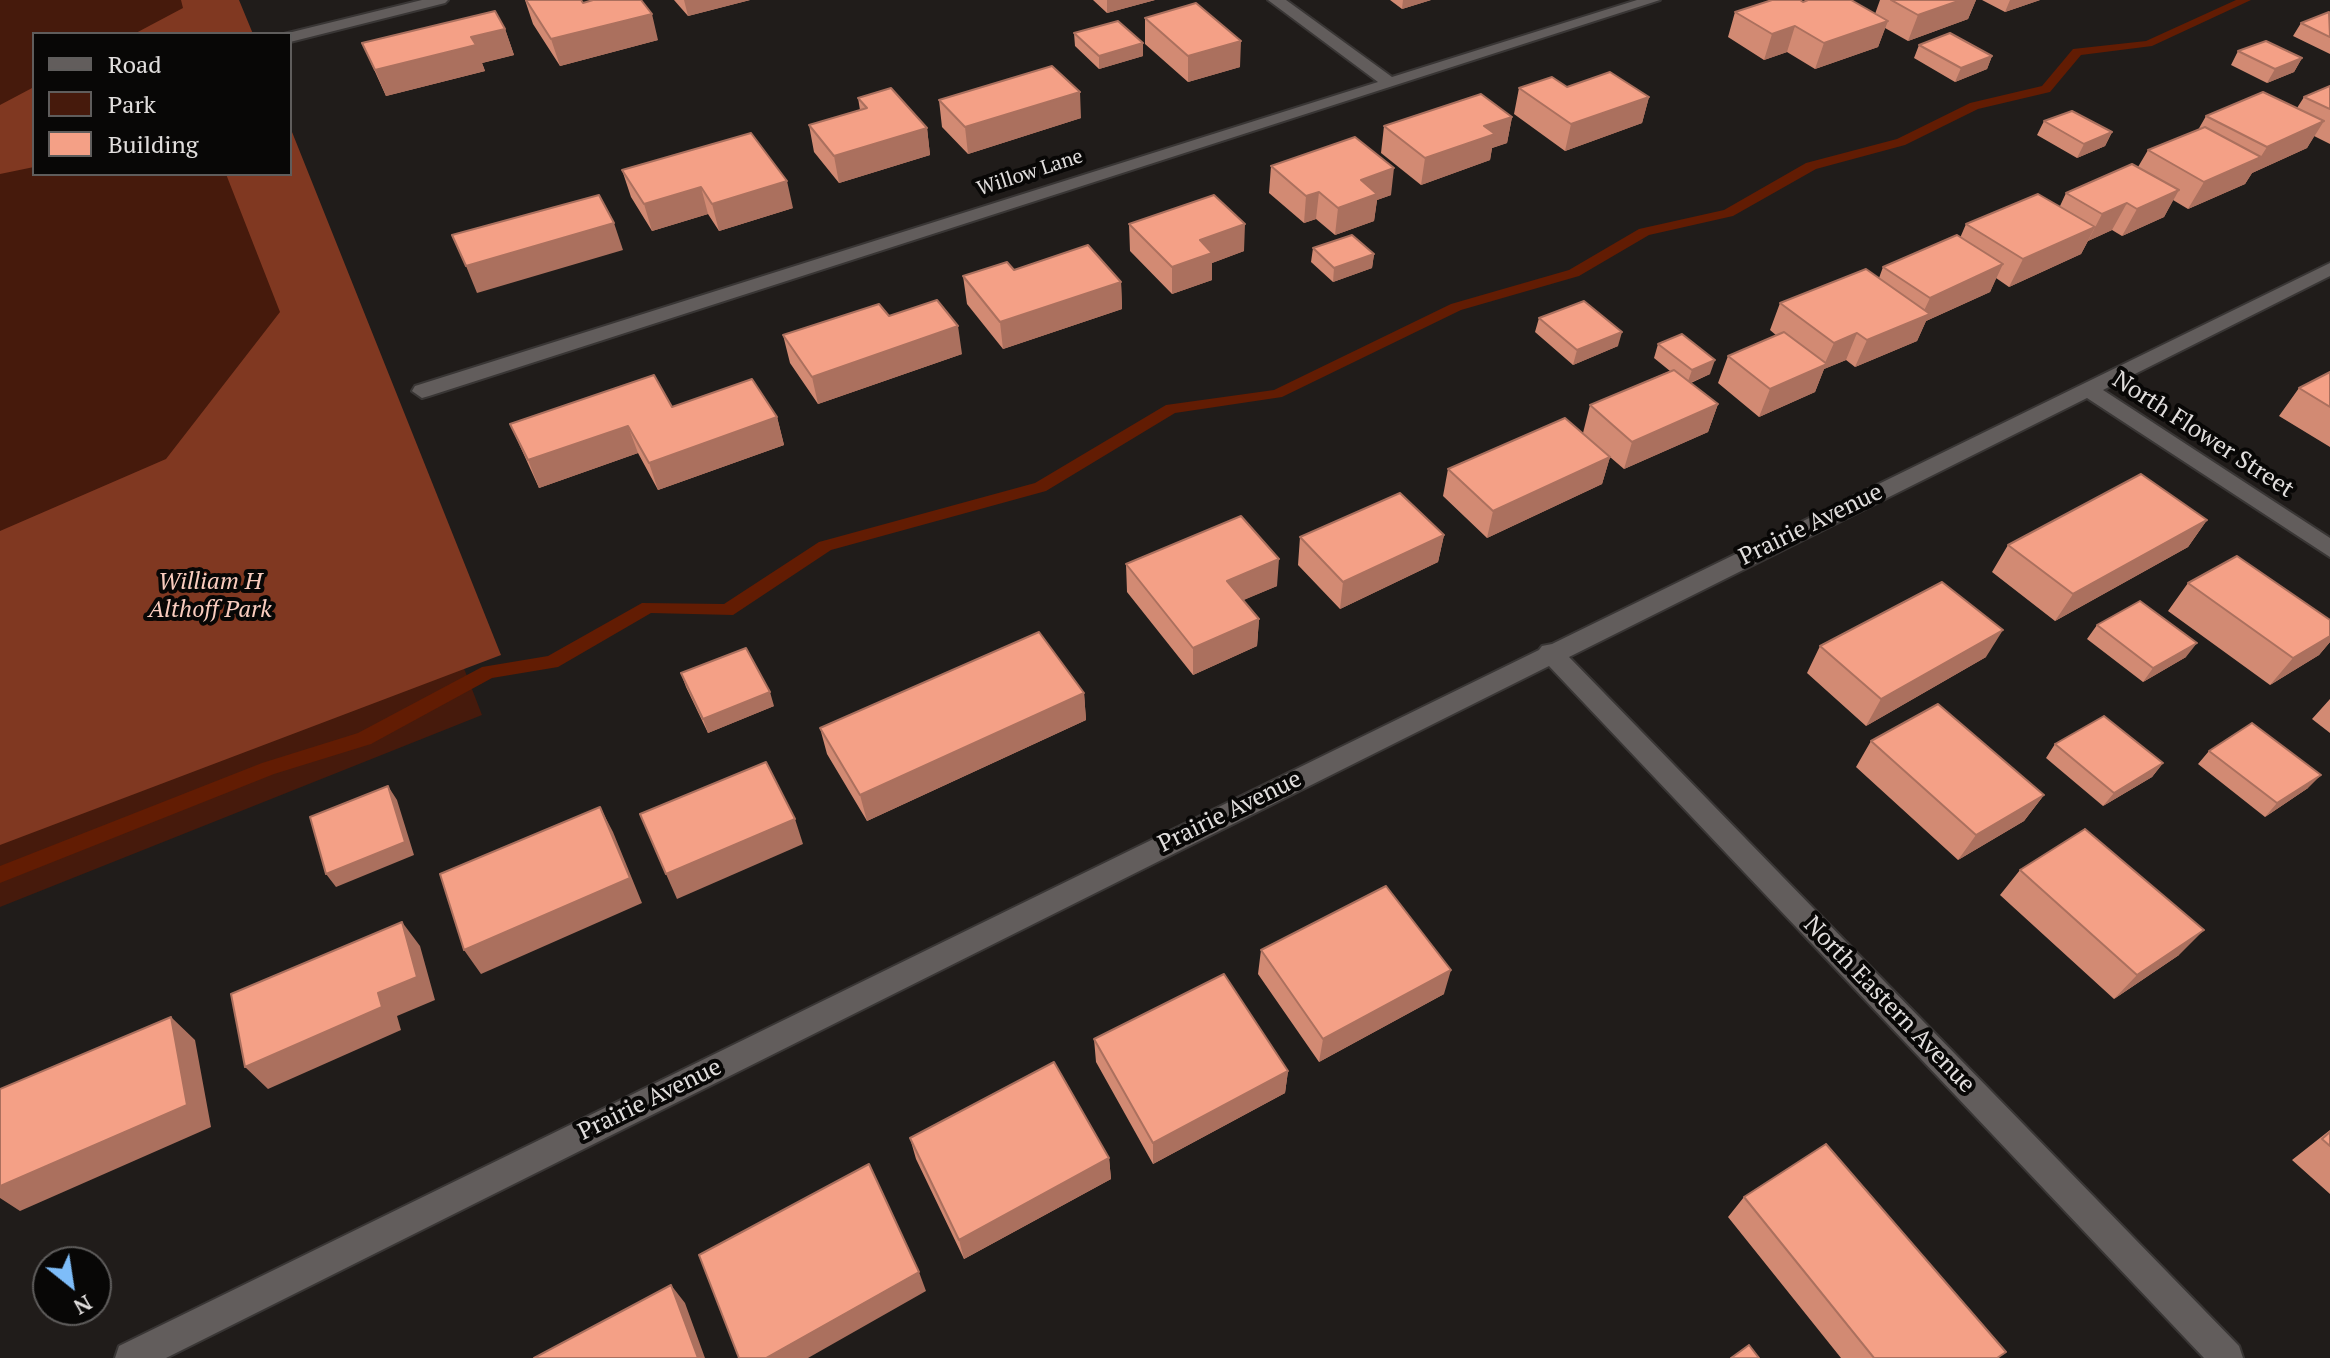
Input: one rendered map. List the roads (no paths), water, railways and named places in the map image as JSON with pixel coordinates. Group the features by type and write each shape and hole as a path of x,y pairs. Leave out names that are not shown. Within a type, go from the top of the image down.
{"street":[{"path":"292,37 440,0"},
{"path":"1276,0 1388,82"},
{"name":"Willow Lane","path":"422,391 1652,0"},
{"name":"Prairie Avenue","path":"131,1358 1550,652 2330,269"},
{"name":"North Flower Street","path":"2089,390 2330,549"},
{"name":"North Eastern Avenue","path":"1550,652 2227,1358"}],"waterway":[{"path":"0,875 269,768 364,739 488,672 552,662 648,607 727,610 825,546 1040,487 1171,409 1277,394 1456,307 1574,273 1644,232 1728,213 1811,166 1901,142 1974,106 2046,89 2077,52 2148,44 2245,0"}],"park label":[{"name":"William H Althoff Park","path":"210,596"}]}
